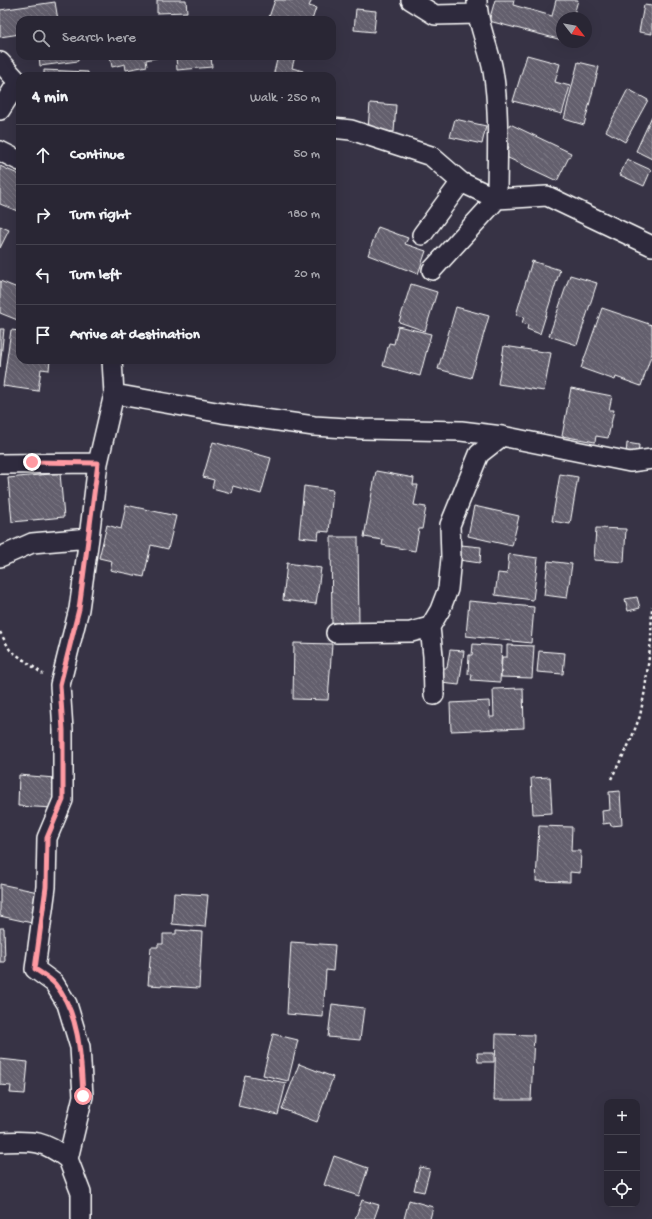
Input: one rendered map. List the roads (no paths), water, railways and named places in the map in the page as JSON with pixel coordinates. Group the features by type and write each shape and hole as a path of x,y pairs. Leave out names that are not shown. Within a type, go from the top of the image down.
{"street":[{"path":"411,0 435,15 477,7 493,70 498,116 497,199 432,270"},
{"path":"0,62 16,80"},
{"path":"0,110 16,87"},
{"path":"336,128 351,130 431,156 461,182 497,199 548,196 652,246"},
{"path":"0,150 16,159"},
{"path":"422,235 461,182"},
{"path":"81,1219 81,1193 68,1159 83,1096 80,1047 67,1004 54,983 35,969 46,887 47,838 63,800 63,730 60,685 79,609 98,463 114,394 112,364"},
{"path":"114,394 222,413 314,426 363,429 461,431 502,436 630,462 652,459"},
{"path":"434,695 434,656 430,626 440,610 448,589 451,558 450,525 478,454 502,436"},
{"path":"0,464 98,463"},
{"path":"0,557 32,544 89,538"},
{"path":"336,633 411,632 430,626"},
{"path":"0,1142 30,1141 52,1148 68,1159"}]}
